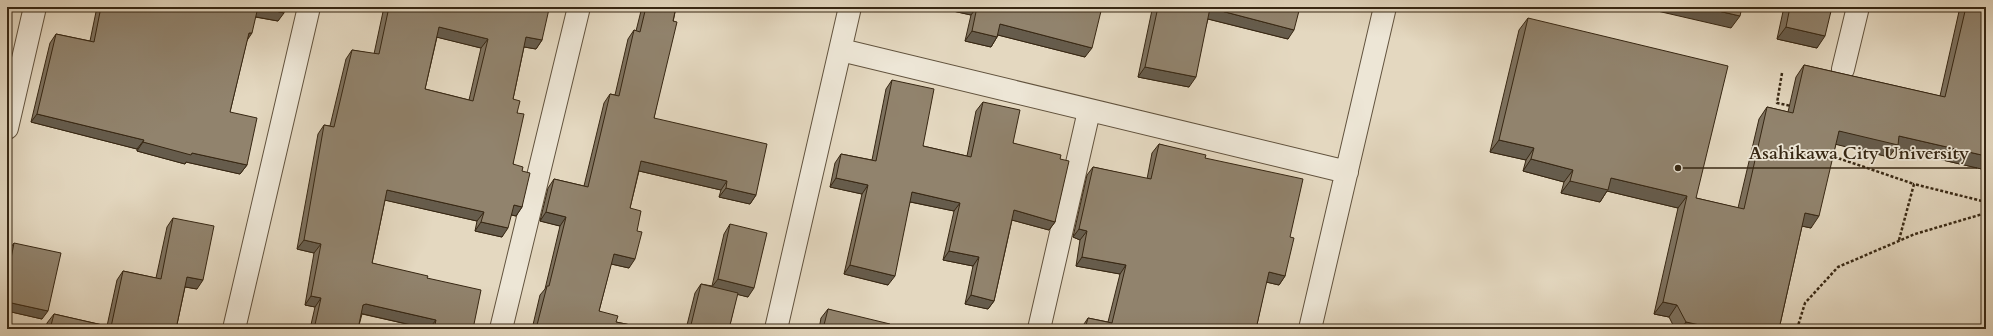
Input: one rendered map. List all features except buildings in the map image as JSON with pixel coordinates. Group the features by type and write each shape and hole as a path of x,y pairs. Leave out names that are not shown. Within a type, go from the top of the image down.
{"street":[{"path":"7,128 35,7"},
{"path":"234,329 309,7"},
{"path":"501,329 579,7"},
{"path":"776,329 850,7"},
{"path":"1310,329 1385,7"},
{"path":"1844,69 1858,7"},
{"path":"841,50 1347,172"},
{"path":"1039,329 1089,111"}],"path":[{"path":"1782,73 1777,103 1794,107"},
{"path":"1825,154 1914,184 1986,202"},
{"path":"1899,241 1914,184"},
{"path":"1797,329 1805,303 1838,267 1915,234 1986,213"},
{"path":"1526,329 1527,327 1536,329"}],"place":[{"name":"Asahikawa City University","path":"1678,168"}]}
